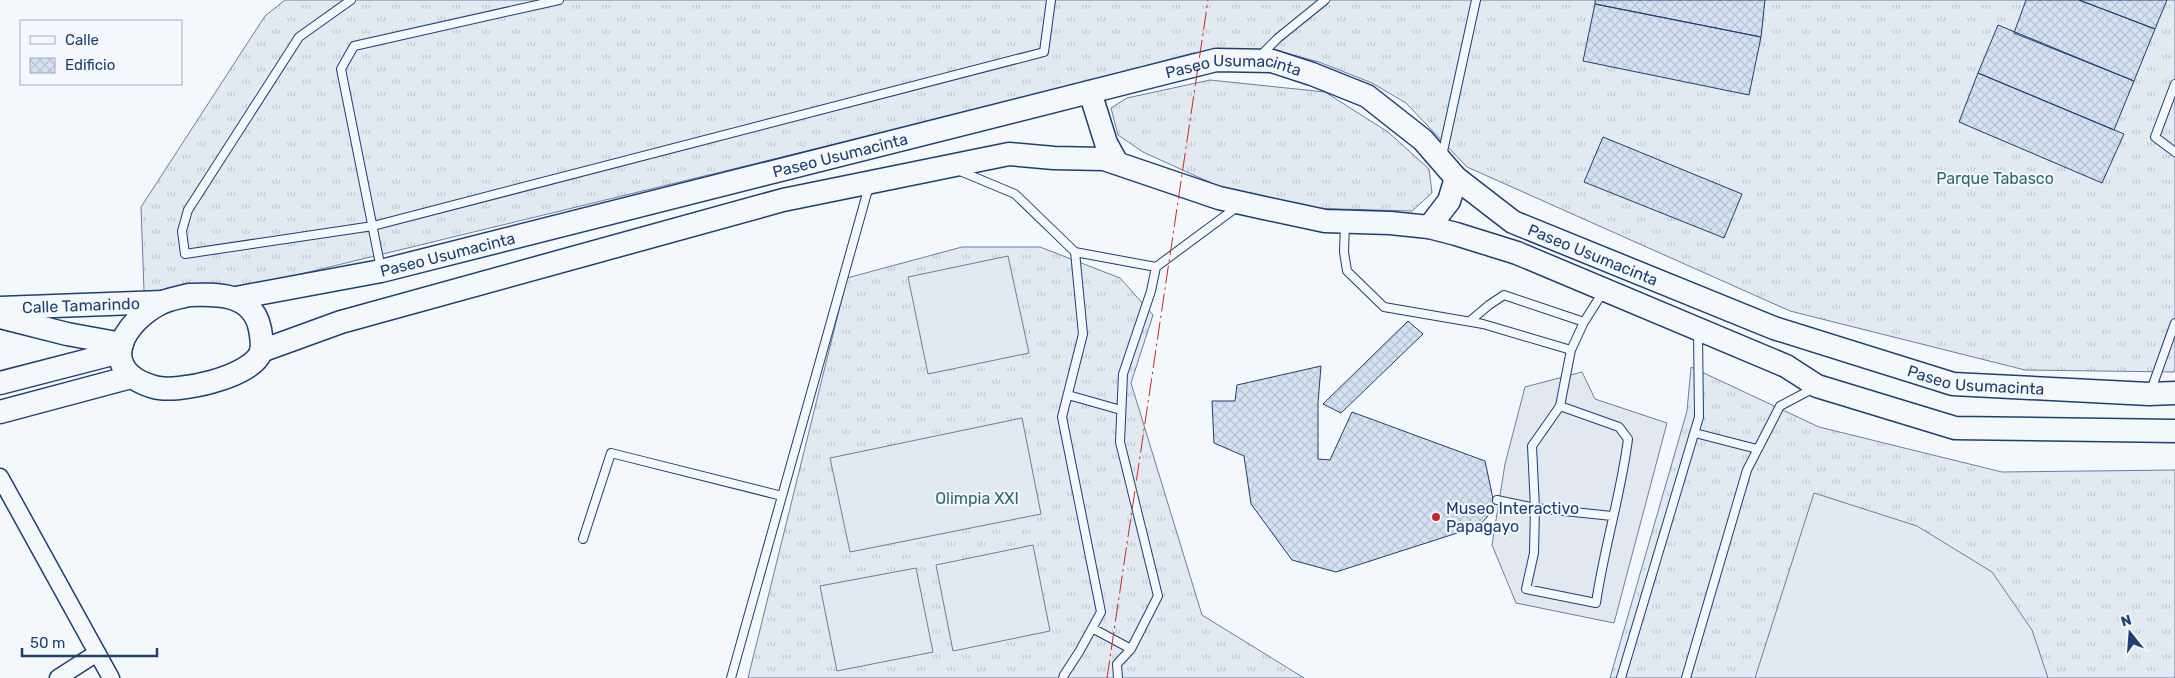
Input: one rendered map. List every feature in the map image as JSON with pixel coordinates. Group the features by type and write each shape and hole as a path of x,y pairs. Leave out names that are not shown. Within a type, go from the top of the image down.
{"main road":[{"name":"Paseo Usumacinta","path":"236,298 381,271 1216,60 1256,60 1272,61 1312,74 1367,96 1423,140 1456,178 1513,222 1774,328 1953,384 2149,394 2175,393"},
{"path":"1090,92 1106,143 1117,163"},
{"name":"Paseo Usumacinta","path":"261,351 341,322 783,200 1009,154 1054,158 1104,159 1218,198 1242,204 1325,220 1390,223 1428,228 1518,253 1786,366 1817,386 1955,428 2175,431"},
{"path":"1428,228 1449,201 1456,178"},
{"path":"188,295 236,298 254,315 259,325 261,351 255,360 225,378 174,390 156,388 131,377 125,372 121,364 121,348 132,325 163,302 188,295"},
{"name":"Calle Tamarindo","path":"0,308 163,302"},
{"name":"Calle Tamarindo","path":"0,317 121,348"},
{"path":"0,383 121,348"},
{"path":"0,412 131,377"}],"street":[{"path":"0,477 111,678"},
{"path":"58,678 97,654"}],"lane":[{"path":"351,0 299,37 188,210 182,232 186,254 373,226 1044,52 1051,0"},
{"path":"381,271 341,69 354,46 559,0"},
{"path":"1256,60 1278,38 1325,0"},
{"path":"1441,161 1476,0"},
{"path":"2175,84 2155,137 2175,152"},
{"path":"949,166 1015,194 1075,252 1156,267"},
{"path":"731,678 870,182"},
{"path":"1118,678 1117,664 1131,649 1158,596 1120,442 1122,374 1152,291 1156,267 1242,204"},
{"path":"1345,221 1344,252 1347,271 1384,306 1470,322 1571,350"},
{"path":"1064,678 1101,612 1062,417 1083,334 1075,252"},
{"path":"1560,406 1619,427 1628,439 1624,474 1601,565 1596,604 1526,588 1534,554 1535,508 1532,446 1560,406 1571,350 1584,322 1604,289"},
{"path":"1470,322 1488,305 1504,295 1584,322"},
{"path":"2149,394 2175,323"},
{"path":"1621,678 1699,418 1698,329"},
{"path":"1686,678 1747,470 1780,406 1817,386"},
{"path":"1068,395 1121,410"},
{"path":"1695,432 1757,450"},
{"path":"582,539 611,453 782,496"},
{"path":"1497,500 1535,508 1612,516"},
{"path":"1092,628 1131,649"}],"green space":[{"name":"Parque Tabasco","path":"285,0 2175,0 2175,369 2174,372 2025,370 1790,311 1467,167 1406,103 1372,83 1319,62 1271,49 1193,53 1005,103 247,287 144,291 141,207 265,16"},
{"path":"1210,80 1325,92 1388,132 1429,169 1432,193 1412,211 1302,208 1220,187 1143,152 1118,135 1111,108 1127,98"},
{"name":"Olimpia XXI","path":"962,247 1040,247 1120,278 1153,315 1131,383 1202,615 1304,678 748,678 847,278"},
{"path":"1008,256 1029,353 928,374 908,277"},
{"path":"1691,367 1819,427 2002,472 2175,470 2175,678 1610,678 1687,411"},
{"path":"1022,418 1041,514 850,552 830,458"},
{"path":"1814,493 1917,526 1992,572 2032,630 2048,678 1755,678"},
{"path":"1033,545 1050,631 953,651 936,565"},
{"path":"916,568 933,652 837,671 820,586"}],"shaded area":[{"path":"1582,372 1595,399 1667,423 1614,623 1516,603 1492,545 1505,464 1525,387"}],"building":[{"path":"1595,0 1765,0 1761,37 1595,4"},
{"path":"2026,0 2079,0 2155,29 2134,81 2014,33"},
{"path":"2079,0 2167,0 2155,29"},
{"path":"1595,4 1761,37 1749,95 1583,61"},
{"path":"1998,25 2134,81 2114,130 1978,73"},
{"path":"1978,73 2124,134 2102,183 1959,122"},
{"path":"1603,137 1742,194 1724,238 1584,182"},
{"path":"1408,321 1423,334 1341,413 1323,404"},
{"path":"1321,366 1318,403 1318,459 1330,460 1352,412 1485,461 1495,508 1479,526 1336,572 1292,560 1251,504 1244,456 1214,443 1212,401 1235,401 1237,385"}],"power":[{"path":"1107,678 1208,0"}],"place":[{"name":"Museo Interactivo Papagayo","path":"1436,517"}]}
